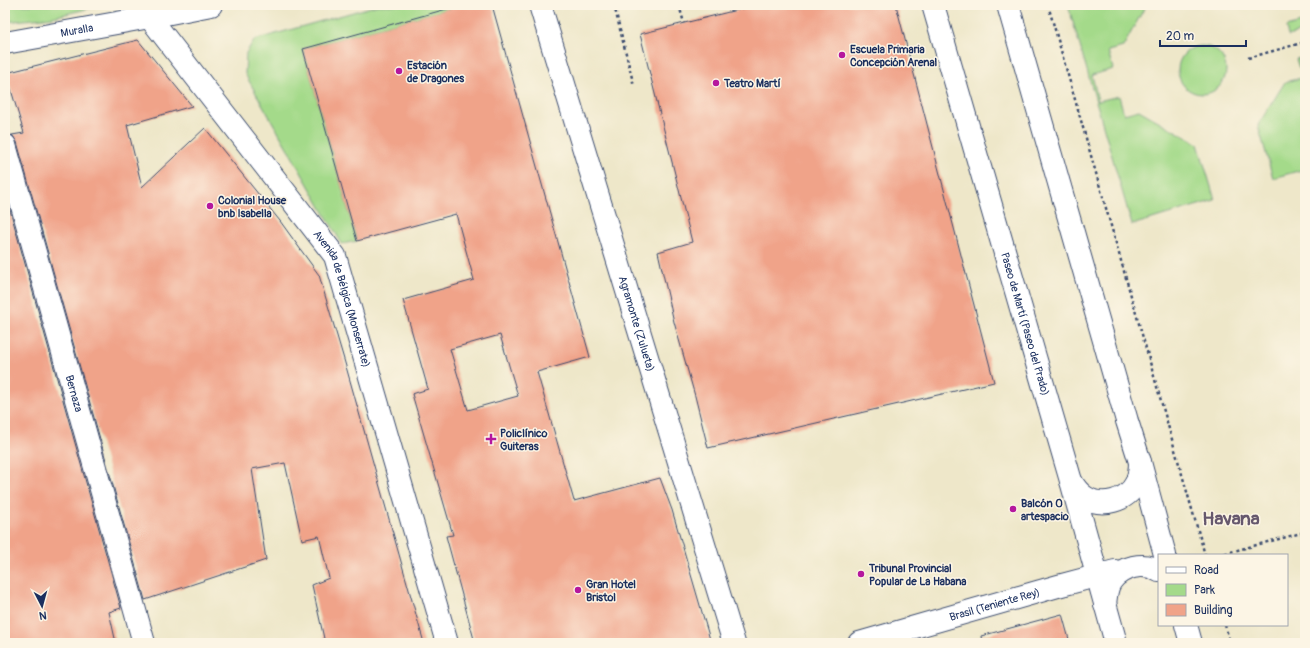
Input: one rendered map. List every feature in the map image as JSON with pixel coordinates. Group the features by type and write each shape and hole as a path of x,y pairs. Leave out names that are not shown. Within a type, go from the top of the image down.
{"main road":[{"name":"Muralla","path":"5,43 145,11 211,5"},
{"name":"Agramonte (Zulueta)","path":"540,5 734,643"},
{"name":"Paseo de Martí (Paseo del Prado)","path":"933,5 1071,481 1096,576 1116,643"},
{"path":"1008,5 1140,462 1165,554"},
{"name":"Avenida de Bélgica (Monserrate)","path":"145,11 335,256 447,643"},
{"name":"Bernaza","path":"5,145 144,643"},
{"path":"1071,481 1077,491 1086,498 1097,502 1108,502 1119,499 1135,484 1139,473 1140,462"},
{"name":"Brasil (Teniente Rey)","path":"859,643 1131,567 1144,566 1158,571"},
{"path":"1105,605 1106,593 1111,582 1120,572 1131,567"},
{"path":"1186,626 1191,643"}],"path":[{"path":"614,5 634,86"},
{"path":"679,5 684,23"},
{"path":"1048,5 1205,554"},
{"path":"1248,58 1305,42"},
{"path":"1223,554 1305,532"},
{"path":"1225,626 1230,643"}],"green space":[{"path":"5,5 96,5 95,7 53,17 5,22"},
{"path":"378,5 461,5 303,49 357,241 342,244 245,74 246,53 254,40"},
{"path":"1068,5 1146,5 1123,47 1108,51 1113,69 1092,75 1098,101 1119,96 1124,114 1139,110 1198,144 1215,200 1132,225"},
{"path":"1305,22 1305,31 1288,36 1286,27"},
{"path":"1202,46 1211,48 1219,53 1224,61 1226,70 1224,79 1219,87 1211,92 1202,94 1193,92 1185,87 1180,79 1178,70 1180,61 1185,53 1193,48"},
{"path":"1305,57 1305,66 1299,68 1296,59"},
{"path":"1305,77 1305,169 1273,178 1258,125 1285,82"}],"building":[{"path":"461,5 492,5 590,357 537,372 574,501 660,478 672,510 711,643 475,643 446,536 453,535 412,394 428,389 403,300 474,280 456,214 357,241 303,49","holes":["500,335 518,396 468,410 450,349"]},
{"path":"757,5 896,5 994,382 708,448 674,322 658,252 692,242 640,34"},
{"path":"138,40 192,106 127,125 142,187 205,128 280,221 319,275 424,643 325,643 312,585 329,578 319,536 302,540 285,463 252,469 266,560 145,600 17,142 12,135 24,133 6,73"},
{"path":"5,192 121,608 109,612 116,643 5,643"},
{"path":"1062,614 1070,643 982,643 981,636"}],"place":[{"name":"Escuela Primaria Concepción Arenal","path":"842,55"},
{"name":"Estación de Dragones","path":"399,71"},
{"name":"Teatro Martí","path":"716,83"},
{"name":"Colonial House bnb Isabella","path":"210,206"},
{"name":"Policlínico Guiteras","path":"491,439"},
{"name":"Balcón 0 artespacio","path":"1013,509"},
{"name":"Tribunal Provincial Popular de La Habana","path":"861,574"},
{"name":"Gran Hotel Bristol","path":"578,590"}],"district":[{"name":"Havana","path":"1231,519"}]}
